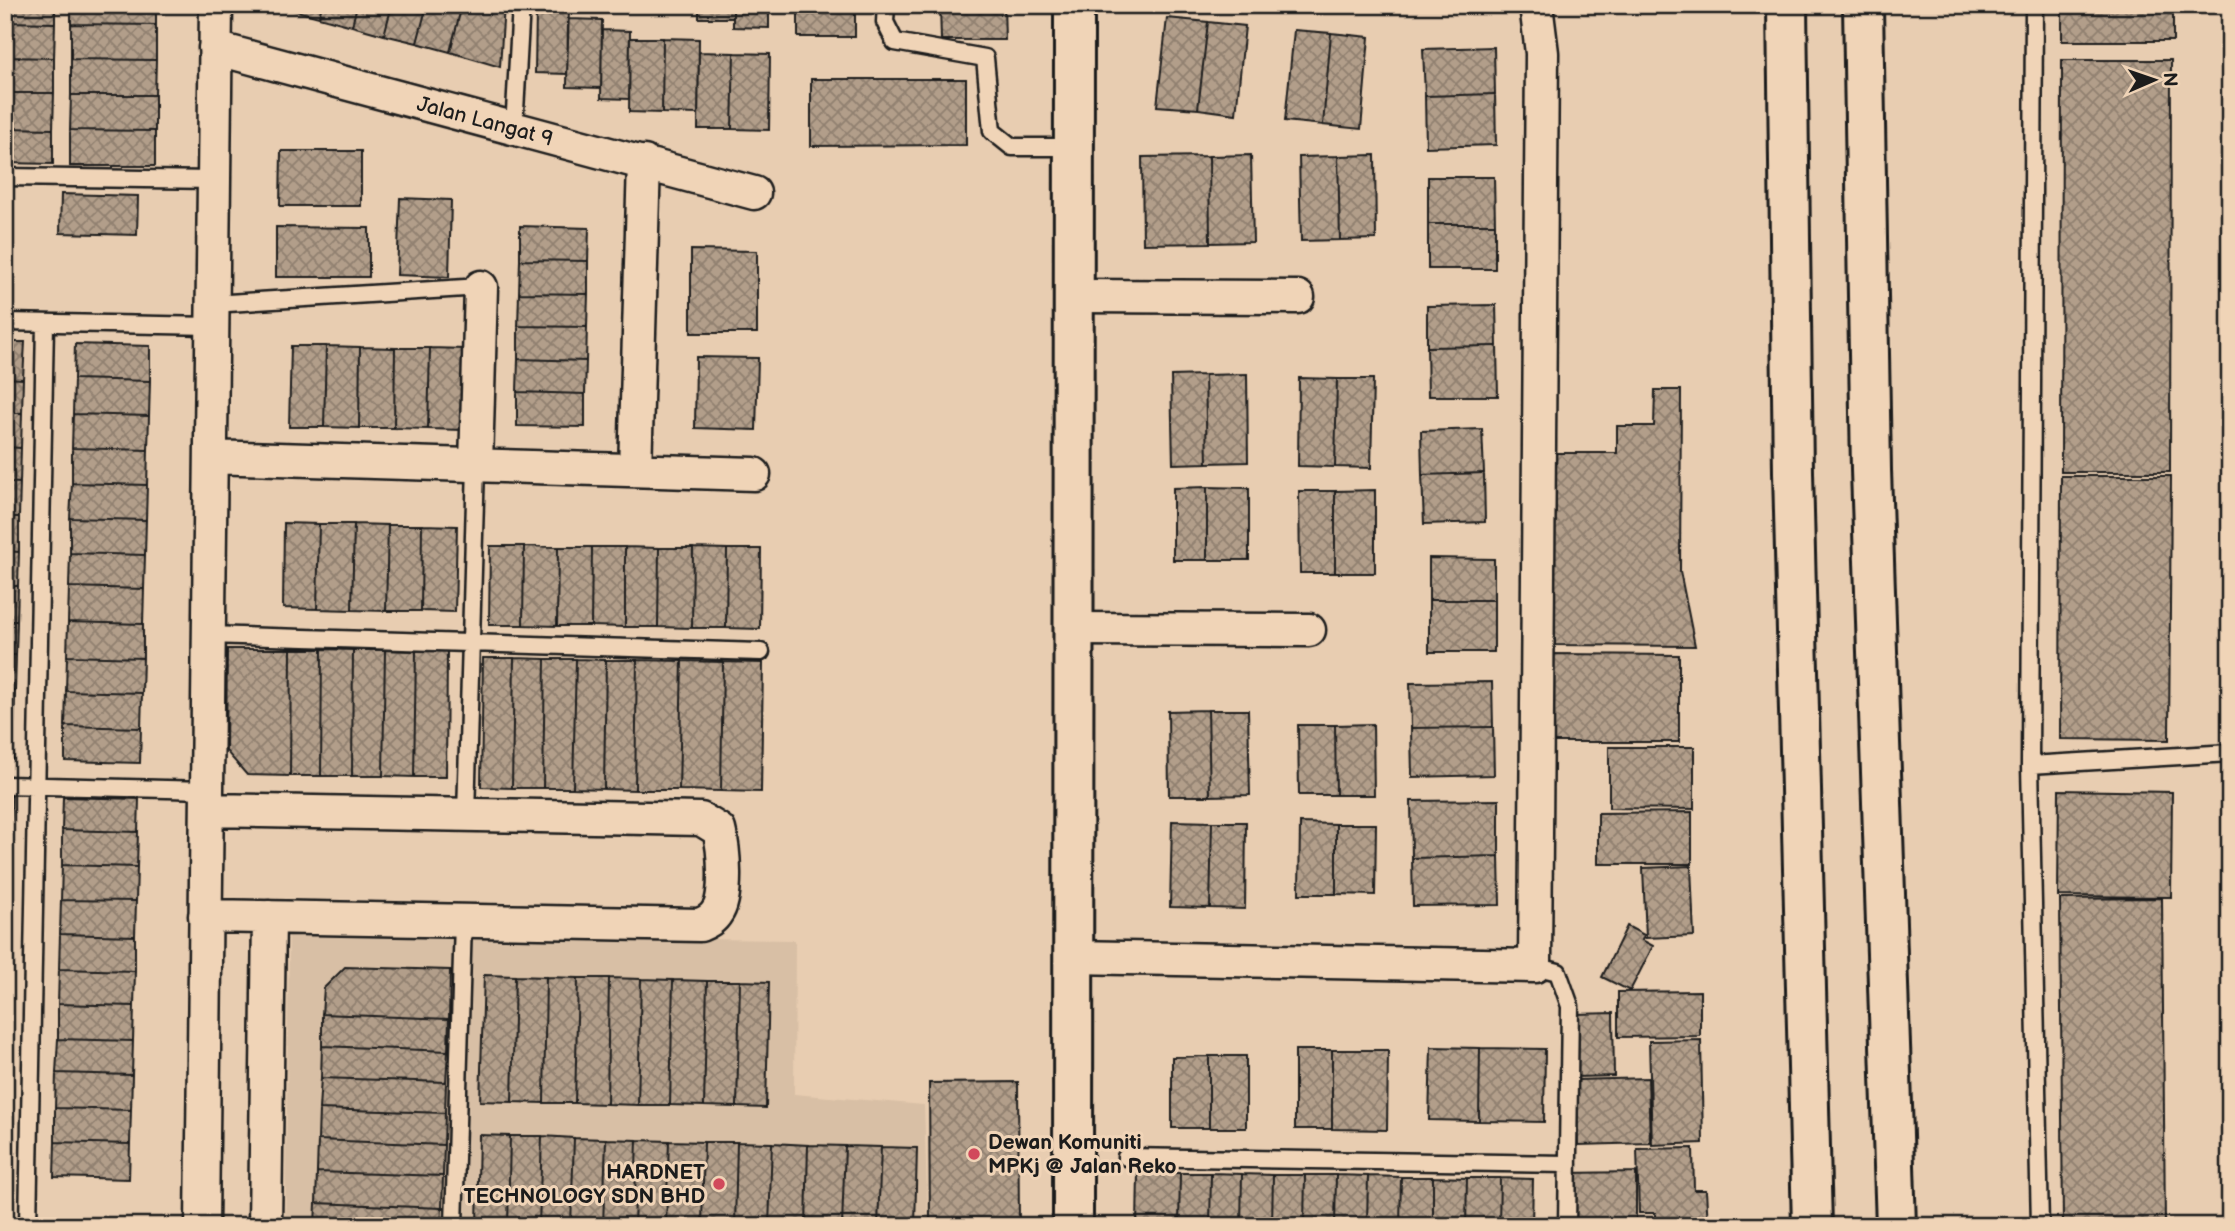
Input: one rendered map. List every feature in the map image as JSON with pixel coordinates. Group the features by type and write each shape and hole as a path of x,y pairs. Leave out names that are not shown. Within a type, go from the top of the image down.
{"main road":[{"path":"1073,1226 1076,147 1074,5"},
{"path":"1787,5 1793,472 1812,1226"},
{"path":"1863,5 1871,470 1896,1226"}],"street":[{"path":"202,1226 216,5"},
{"path":"1073,957 1535,966 1542,67 1536,5"},
{"name":"Jalan Langat 9","path":"215,48 754,193"},
{"path":"635,470 644,162"},
{"path":"476,466 481,287"},
{"path":"1075,296 1298,297"},
{"path":"211,457 754,474"},
{"path":"1074,629 1310,631"},
{"path":"205,916 700,925 712,919 722,900 723,843 719,830 701,819 466,815 207,800"},
{"path":"265,1226 269,917"}],"lane":[{"path":"514,129 521,5"},
{"path":"886,5 885,22 895,42 985,58 992,131 1012,147 1076,147"},
{"path":"2034,5 2030,765 2040,1226"},
{"path":"5,177 214,180"},
{"path":"5,322 45,323 212,315 481,287"},
{"path":"27,1226 45,323"},
{"path":"466,815 476,466"},
{"path":"209,635 761,652"},
{"path":"2030,765 2230,753"},
{"path":"5,786 36,786 207,800"},
{"path":"454,1226 463,921"},
{"path":"1535,966 1558,972 1570,1006 1567,1226"},
{"path":"1126,1157 1568,1164"}],"shaded area":[{"path":"289,935 795,940 794,1094 924,1105 928,1226 285,1226"}],"building":[{"path":"5,5 55,5 55,23 5,22"},
{"path":"71,5 156,5 156,25 71,24"},
{"path":"274,5 322,5 319,17"},
{"path":"322,5 357,5 352,26 319,17"},
{"path":"357,5 392,5 384,35 352,26"},
{"path":"392,5 427,5 417,43 384,35"},
{"path":"427,5 462,5 450,52 417,43"},
{"path":"462,5 504,5 500,67 450,52"},
{"path":"699,5 733,5 733,18 699,18"},
{"path":"733,5 769,5 769,28 733,27"},
{"path":"798,5 855,5 855,37 798,37"},
{"path":"940,5 1004,5 1005,40 941,40"},
{"path":"2062,5 2173,5 2173,41 2062,41"},
{"path":"536,10 569,10 567,74 535,73"},
{"path":"1167,18 1208,22 1198,109 1157,106"},
{"path":"568,19 602,20 601,88 567,87"},
{"path":"5,22 55,23 54,58 5,57"},
{"path":"1208,22 1245,26 1236,114 1198,109"},
{"path":"71,24 156,25 156,60 71,59"},
{"path":"602,30 630,31 629,99 601,98"},
{"path":"1294,30 1331,33 1323,125 1285,121"},
{"path":"1331,33 1369,37 1361,129 1323,125"},
{"path":"630,38 663,38 662,113 629,112"},
{"path":"663,38 699,39 698,114 662,113"},
{"path":"1494,47 1495,94 1425,96 1423,49"},
{"path":"699,52 734,53 732,129 698,129"},
{"path":"734,53 770,54 769,130 732,129"},
{"path":"5,57 54,58 54,93 5,93"},
{"path":"71,59 156,60 155,95 71,95"},
{"path":"2062,60 2171,60 2170,472 2061,472"},
{"path":"811,79 966,79 966,145 811,146"},
{"path":"5,93 54,93 53,129 5,128"},
{"path":"1495,94 1496,145 1426,147 1425,96"},
{"path":"71,95 155,95 155,131 70,130"},
{"path":"5,128 53,129 53,164 5,163"},
{"path":"70,130 155,131 155,166 70,166"},
{"path":"281,151 361,151 361,206 280,206"},
{"path":"1251,155 1253,242 1210,243 1209,156"},
{"path":"1375,155 1376,239 1340,240 1338,156"},
{"path":"1209,156 1210,243 1143,244 1142,157"},
{"path":"1338,156 1340,240 1301,241 1299,157"},
{"path":"1428,177 1494,177 1495,224 1428,224"},
{"path":"61,194 138,196 137,235 60,233"},
{"path":"400,198 451,200 449,277 397,275"},
{"path":"1428,224 1495,224 1495,269 1428,269"},
{"path":"520,226 589,228 588,261 520,260"},
{"path":"276,227 369,228 369,277 276,277"},
{"path":"691,250 757,251 757,333 691,333"},
{"path":"520,260 588,261 588,294 519,293"},
{"path":"519,293 588,294 587,327 518,326"},
{"path":"1496,305 1497,346 1427,347 1427,306"},
{"path":"518,326 587,327 586,361 518,359"},
{"path":"5,342 25,342 23,379 5,378"},
{"path":"75,344 150,346 150,381 74,379"},
{"path":"291,346 326,346 324,427 289,427"},
{"path":"326,346 360,347 359,428 324,427"},
{"path":"1497,346 1498,396 1428,396 1427,347"},
{"path":"360,347 395,348 394,428 359,428"},
{"path":"395,348 430,348 428,429 394,428"},
{"path":"430,348 465,349 463,430 428,429"},
{"path":"696,357 758,358 756,430 695,428"},
{"path":"518,359 586,361 585,394 517,392"},
{"path":"1247,374 1248,462 1207,463 1205,375"},
{"path":"1205,375 1207,463 1173,464 1171,376"},
{"path":"5,378 23,379 22,413 5,413"},
{"path":"1299,378 1337,379 1335,467 1298,466"},
{"path":"74,379 150,381 149,416 73,414"},
{"path":"1337,379 1373,379 1371,468 1335,467"},
{"path":"1655,390 1681,390 1680,571 1695,646 1553,645 1554,453 1617,453 1617,426 1654,426"},
{"path":"517,392 585,394 585,427 517,426"},
{"path":"5,413 22,413 21,448 5,447"},
{"path":"73,414 149,416 148,450 72,448"},
{"path":"1482,429 1484,473 1422,475 1421,431"},
{"path":"5,447 21,448 20,483 5,482"},
{"path":"72,448 148,450 147,485 72,483"},
{"path":"1484,473 1485,522 1424,524 1422,475"},
{"path":"2061,476 2171,476 2169,740 2060,739"},
{"path":"5,482 20,483 19,517 5,517"},
{"path":"72,483 147,485 146,520 70,518"},
{"path":"1207,487 1207,560 1173,560 1173,488"},
{"path":"1207,487 1249,488 1249,560 1207,560"},
{"path":"1375,490 1375,573 1335,573 1335,491"},
{"path":"1299,491 1335,491 1335,573 1300,573"},
{"path":"5,517 19,517 19,552 5,551"},
{"path":"70,518 146,520 145,555 70,553"},
{"path":"284,523 319,524 317,609 283,608"},
{"path":"319,524 354,524 352,610 317,609"},
{"path":"354,524 388,525 386,611 352,610"},
{"path":"388,525 422,525 421,611 386,611"},
{"path":"422,525 457,526 455,612 421,611"},
{"path":"490,546 524,546 523,625 489,625"},
{"path":"524,546 558,547 557,626 523,625"},
{"path":"558,547 592,547 591,626 557,626"},
{"path":"592,547 625,547 625,627 591,626"},
{"path":"625,547 659,548 658,627 625,627"},
{"path":"659,548 693,548 692,628 658,627"},
{"path":"693,548 727,549 726,628 692,628"},
{"path":"727,549 761,549 760,629 726,628"},
{"path":"5,551 19,552 18,586 5,586"},
{"path":"70,553 145,555 144,589 69,587"},
{"path":"1429,558 1494,559 1494,600 1429,600"},
{"path":"5,586 18,586 17,621 5,621"},
{"path":"69,587 144,589 143,624 68,622"},
{"path":"1429,600 1494,600 1494,652 1429,652"},
{"path":"5,621 17,621 16,655 5,655"},
{"path":"68,622 143,624 143,658 67,656"},
{"path":"227,649 291,649 290,776 247,775 226,751"},
{"path":"291,649 322,649 321,776 290,776"},
{"path":"322,649 353,650 352,776 321,776"},
{"path":"353,650 385,650 383,776 352,776"},
{"path":"385,650 416,651 414,777 383,776"},
{"path":"416,651 447,651 446,777 414,777"},
{"path":"1553,654 1679,655 1679,742 1553,742"},
{"path":"5,655 16,655 15,690 5,690"},
{"path":"67,656 143,658 142,693 66,691"},
{"path":"483,658 514,658 512,788 481,787"},
{"path":"514,658 545,659 543,788 512,788"},
{"path":"545,659 576,659 573,788 543,788"},
{"path":"576,659 606,660 604,789 573,788"},
{"path":"606,660 637,660 635,790 604,789"},
{"path":"637,660 682,661 679,790 635,790"},
{"path":"682,661 723,662 721,791 679,790"},
{"path":"723,662 763,663 761,792 721,791"},
{"path":"1492,682 1493,727 1411,728 1410,683"},
{"path":"5,690 15,690 14,725 5,725"},
{"path":"66,691 142,693 141,728 65,726"},
{"path":"1208,710 1248,710 1250,795 1210,796"},
{"path":"1208,710 1210,796 1169,796 1168,711"},
{"path":"1373,724 1374,795 1336,795 1335,725"},
{"path":"5,725 14,725 13,759 5,759"},
{"path":"1298,725 1335,725 1336,795 1299,795"},
{"path":"65,726 141,728 140,763 65,761"},
{"path":"1493,727 1494,775 1412,777 1411,728"},
{"path":"1609,747 1694,747 1694,809 1609,808"},
{"path":"2059,790 2172,792 2171,897 2058,896"},
{"path":"5,796 12,796 11,832 5,832"},
{"path":"63,797 139,799 138,832 62,830"},
{"path":"1499,800 1499,856 1412,858 1411,801"},
{"path":"1692,812 1692,864 1598,864 1598,813"},
{"path":"1172,821 1212,822 1210,908 1170,907"},
{"path":"1212,822 1246,822 1245,909 1210,908"},
{"path":"1300,823 1336,824 1336,894 1299,894"},
{"path":"1336,824 1376,824 1375,895 1336,894"},
{"path":"62,830 138,832 137,867 62,865"},
{"path":"5,832 11,832 11,866 5,866"},
{"path":"1499,856 1500,905 1413,906 1412,858"},
{"path":"62,865 137,867 136,901 61,900"},
{"path":"5,866 11,866 9,901 5,901"},
{"path":"1691,866 1694,936 1646,938 1643,868"},
{"path":"2162,898 2165,1226 2063,1226 2060,899"},
{"path":"61,900 136,901 135,936 60,934"},
{"path":"5,901 9,901 9,935 5,935"},
{"path":"1627,926 1644,935 1642,940 1653,946 1630,991 1602,977"},
{"path":"60,934 135,936 135,971 59,969"},
{"path":"345,967 450,970 449,1019 322,1014 324,988"},
{"path":"59,969 135,971 134,1006 58,1004"},
{"path":"484,975 515,976 512,1102 480,1101"},
{"path":"515,976 546,977 544,1103 512,1102"},
{"path":"546,977 578,978 575,1103 544,1103"},
{"path":"578,978 609,978 607,1104 575,1103"},
{"path":"609,978 641,979 638,1105 607,1104"},
{"path":"641,979 673,980 670,1105 638,1105"},
{"path":"673,980 707,981 704,1106 670,1105"},
{"path":"707,981 740,981 737,1107 704,1106"},
{"path":"740,981 769,982 766,1108 737,1107"},
{"path":"1700,991 1700,1036 1618,1037 1618,992"},
{"path":"58,1004 134,1006 133,1041 58,1039"},
{"path":"1613,1013 1614,1076 1576,1077 1575,1014"},
{"path":"322,1014 449,1019 448,1051 322,1046"},
{"path":"58,1039 133,1041 132,1075 56,1073"},
{"path":"1701,1040 1703,1143 1652,1145 1649,1041"},
{"path":"322,1046 448,1051 446,1082 321,1078"},
{"path":"1431,1047 1480,1048 1479,1121 1429,1120"},
{"path":"1480,1048 1545,1049 1544,1122 1479,1121"},
{"path":"1295,1050 1332,1050 1332,1129 1295,1129"},
{"path":"1332,1050 1388,1050 1387,1130 1332,1129"},
{"path":"1209,1056 1209,1128 1172,1128 1172,1057"},
{"path":"1209,1056 1246,1056 1246,1128 1209,1128"},
{"path":"56,1073 132,1075 131,1110 55,1108"},
{"path":"321,1078 446,1082 445,1113 319,1109"},
{"path":"1648,1078 1650,1143 1578,1145 1576,1080"},
{"name":"Dewan Komuniti MPKj @ Jalan Reko","path":"1018,1082 1019,1226 930,1226 929,1083"},
{"path":"55,1108 131,1110 130,1144 55,1142"},
{"path":"319,1109 445,1113 444,1145 318,1140"},
{"path":"479,1135 510,1136 508,1226 477,1226"},
{"path":"510,1136 542,1136 539,1226 508,1226"},
{"path":"542,1136 574,1138 571,1226 539,1226"},
{"path":"574,1138 606,1139 603,1226 571,1226"},
{"path":"606,1139 637,1140 634,1226 603,1226"},
{"path":"318,1140 444,1145 443,1176 317,1172"},
{"path":"637,1140 669,1141 666,1226 634,1226"},
{"path":"669,1141 704,1142 702,1226 666,1226"},
{"path":"55,1142 130,1144 129,1179 54,1177"},
{"name":"HARDNET TECHNOLOGY SDN BHD","path":"704,1142 737,1142 735,1226 702,1226"},
{"path":"737,1142 772,1143 769,1226 735,1226"},
{"path":"772,1143 808,1145 806,1226 769,1226"},
{"path":"808,1145 845,1146 842,1226 806,1226"},
{"path":"845,1146 881,1147 878,1226 842,1226"},
{"path":"881,1147 917,1148 915,1226 878,1226"},
{"path":"1693,1148 1694,1190 1706,1190 1708,1226 1655,1226 1655,1213 1639,1213 1637,1149"},
{"path":"317,1172 443,1176 442,1208 316,1203"},
{"path":"1138,1172 1180,1173 1179,1226 1137,1226"},
{"path":"1636,1172 1636,1226 1564,1226 1564,1173"},
{"path":"1180,1173 1211,1173 1210,1226 1179,1226"},
{"path":"1211,1173 1242,1174 1241,1226 1210,1226"},
{"path":"1242,1174 1273,1175 1272,1226 1241,1226"},
{"path":"1273,1175 1305,1175 1304,1226 1272,1226"},
{"path":"1305,1175 1336,1175 1335,1226 1304,1226"},
{"path":"1336,1175 1368,1176 1367,1226 1335,1226"},
{"path":"1368,1176 1401,1177 1400,1226 1367,1226"},
{"path":"1401,1177 1433,1177 1433,1226 1400,1226"},
{"path":"1433,1177 1467,1178 1466,1226 1433,1226"},
{"path":"1467,1178 1500,1178 1499,1226 1466,1226"},
{"path":"1500,1178 1533,1179 1532,1226 1499,1226"},
{"path":"316,1203 442,1208 441,1226 315,1226"}],"place":[{"name":"Dewan Komuniti MPKj @ Jalan Reko","path":"974,1154"},
{"name":"HARDNET TECHNOLOGY SDN BHD","path":"719,1184"}]}
